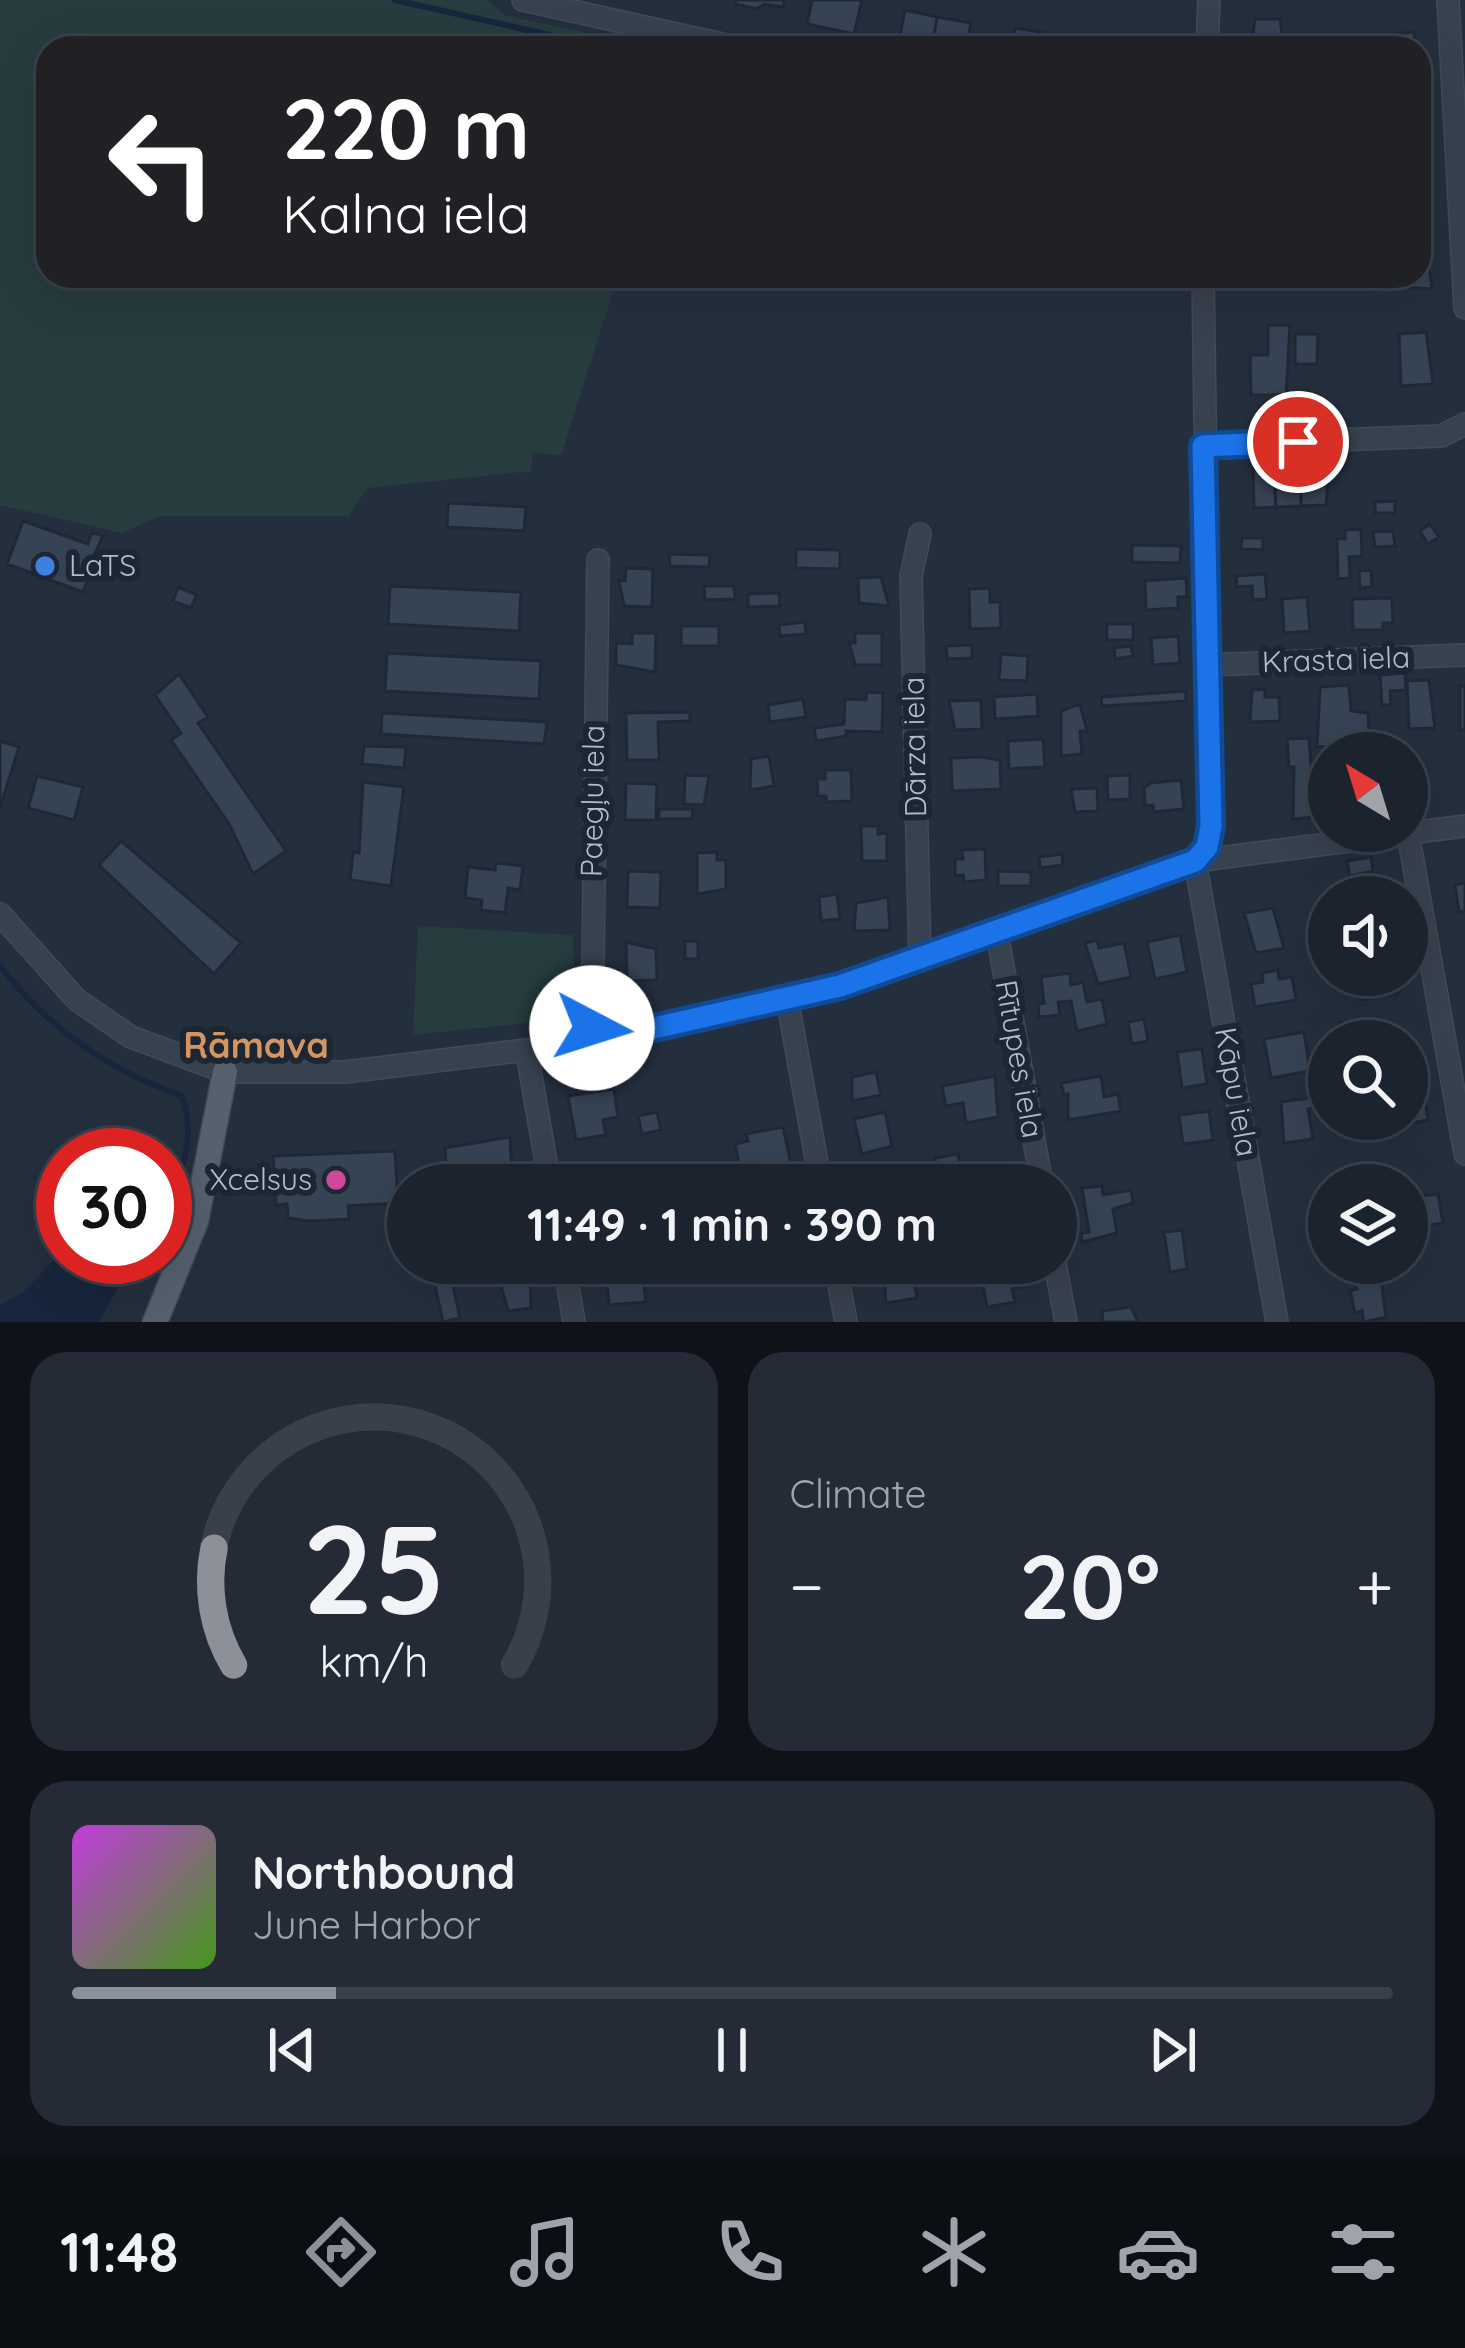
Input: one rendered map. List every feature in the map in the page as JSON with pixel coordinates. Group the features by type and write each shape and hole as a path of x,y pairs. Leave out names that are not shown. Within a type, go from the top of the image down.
{"main road":[{"path":"159,1321 196,1221 225,1072"}],"street":[{"path":"1208,36 1209,0"},
{"path":"1448,0 1465,308"},
{"path":"524,2 684,36"},
{"path":"1195,861 1207,847 1211,826 1204,288"},
{"path":"1203,446 1442,436 1464,426"},
{"name":"Dārza iela","path":"920,535 913,546 911,576 920,961"},
{"name":"Paegļu iela","path":"592,1042 598,560"},
{"name":"Krasta iela","path":"1207,665 1465,655"},
{"path":"1428,830 1465,826"},
{"path":"0,914 77,1000 105,1022 157,1049 225,1072 345,1072 527,1053 787,998 920,961 1195,861 1308,846"},
{"path":"1412,852 1465,1154"},
{"name":"Kāpu iela","path":"1195,861 1277,1322"},
{"name":"Rītupes iela","path":"997,934 1038,1164"},
{"path":"787,998 817,1164"},
{"path":"527,1053 546,1164"},
{"path":"568,1284 574,1322"},
{"path":"839,1284 846,1322"},
{"path":"1059,1284 1066,1322"}],"green space":[{"path":"0,0 487,0 505,15 600,36 36,36 36,288 614,288 561,456 533,452 531,471 368,488 348,516 160,516 122,533 0,505"},
{"path":"418,926 573,935 575,1018 413,1035"}],"water":[{"path":"36,1279 36,1284 120,1284 99,1322 0,1322 0,1305"}],"building":[{"path":"736,0 784,0 783,7 764,4 757,9 735,4"},
{"path":"812,0 862,0 854,34 807,24"},
{"path":"905,10 937,17 934,36 900,36"},
{"path":"937,17 971,23 968,36 934,36"},
{"path":"1255,19 1280,19 1282,36 1253,36"},
{"path":"1015,28 1047,33 1046,36 1013,36"},
{"path":"1268,325 1290,325 1286,395 1251,395 1250,355 1268,355"},
{"path":"1426,332 1433,384 1401,386 1399,334"},
{"path":"1295,334 1318,334 1317,364 1295,364"},
{"path":"1326,406 1327,415 1309,416 1309,407"},
{"path":"1329,466 1326,505 1301,506 1300,468"},
{"path":"1300,468 1301,506 1276,507 1274,469"},
{"path":"1274,469 1276,507 1254,508 1253,470"},
{"path":"1395,501 1395,513 1375,513 1375,502"},
{"path":"448,503 526,507 524,531 447,527"},
{"path":"23,521 88,544 92,532 103,536 87,570 91,571 83,592 7,564"},
{"path":"1430,524 1439,537 1428,544 1420,531"},
{"path":"1361,529 1362,556 1349,557 1350,578 1338,579 1337,539 1345,539 1345,530"},
{"path":"1393,531 1395,546 1375,547 1373,532"},
{"path":"1242,538 1263,538 1263,550 1241,549"},
{"path":"1132,545 1181,546 1180,563 1132,562"},
{"path":"796,549 840,550 840,569 796,568"},
{"path":"669,554 710,555 709,567 670,566"},
{"path":"626,568 653,569 652,607 624,606 619,580 625,581"},
{"path":"1371,570 1372,587 1360,588 1359,571"},
{"path":"1265,574 1267,599 1253,600 1252,586 1237,587 1236,576"},
{"path":"881,577 889,606 859,603 858,578"},
{"path":"1186,578 1187,597 1178,597 1178,608 1146,610 1145,581"},
{"path":"390,586 521,592 519,631 388,624"},
{"path":"704,586 734,586 735,599 705,600"},
{"path":"178,587 197,595 191,608 173,601"},
{"path":"990,588 990,602 1000,602 1001,628 970,629 969,589"},
{"path":"779,593 780,606 748,607 748,594"},
{"path":"1307,597 1310,631 1284,633 1282,599"},
{"path":"1392,598 1393,623 1383,623 1383,630 1353,630 1352,599"},
{"path":"805,622 806,634 780,636 779,625"},
{"path":"1107,624 1133,624 1133,640 1107,640"},
{"path":"681,626 719,626 719,646 681,646"},
{"path":"632,633 656,633 655,672 616,665 616,643 632,644"},
{"path":"855,633 882,633 882,665 855,665 849,642 855,643"},
{"path":"1178,636 1180,663 1153,665 1151,638"},
{"path":"972,645 972,658 947,659 946,646"},
{"path":"1131,646 1133,656 1115,659 1114,648"},
{"path":"387,653 541,661 539,699 385,691"},
{"path":"1001,654 1028,656 1027,681 999,680"},
{"path":"1405,673 1406,690 1390,691 1391,705 1382,705 1380,675"},
{"path":"179,674 208,717 198,723 286,851 253,874 229,824 171,740 181,733 155,695"},
{"path":"1429,680 1435,728 1409,729 1407,681"},
{"path":"1349,685 1351,711 1368,713 1369,732 1318,732 1320,687"},
{"path":"1460,686 1465,686 1465,730 1460,730"},
{"path":"1265,689 1265,697 1279,697 1280,721 1250,722 1252,690"},
{"path":"1186,691 1186,701 1102,706 1101,697"},
{"path":"866,692 883,693 882,732 846,731 847,736 816,741 814,728 844,724 845,699 866,700"},
{"path":"1037,694 1038,716 995,719 994,697"},
{"path":"803,699 806,717 770,722 768,705"},
{"path":"981,700 982,729 955,730 949,701"},
{"path":"1080,704 1087,731 1080,731 1082,754 1061,756 1061,711"},
{"path":"690,712 690,721 658,722 659,760 627,760 626,713"},
{"path":"382,713 547,722 544,744 381,734"},
{"path":"1308,738 1308,818 1293,819 1294,767 1289,767 1287,739"},
{"path":"1043,739 1045,767 1009,769 1008,741"},
{"path":"0,741 19,747 0,808"},
{"path":"364,746 406,747 404,768 362,764"},
{"path":"769,756 774,786 750,790 751,759"},
{"path":"951,758 1000,760 1001,789 952,791"},
{"path":"825,770 851,770 852,801 826,802 826,796 818,796 817,779 825,779"},
{"path":"685,775 709,776 704,805 684,804"},
{"path":"1130,775 1130,799 1108,800 1107,776"},
{"path":"37,776 83,787 74,820 28,808"},
{"path":"1181,780 1184,809 1154,812 1153,805 1145,806 1144,788"},
{"path":"363,782 404,787 391,886 350,880 353,852 359,853"},
{"path":"626,783 657,784 656,820 625,820"},
{"path":"1097,788 1098,811 1075,812 1071,789"},
{"path":"659,809 693,809 692,819 659,819"},
{"path":"861,826 878,826 878,834 887,833 887,861 862,861"},
{"path":"121,841 241,943 214,974 99,865"},
{"path":"985,849 986,880 964,882 963,875 955,876 955,859 963,859 962,850"},
{"path":"717,852 717,860 726,860 726,889 697,894 697,853"},
{"path":"1062,854 1063,865 1040,868 1039,857"},
{"path":"1371,857 1373,871 1350,876 1347,861"},
{"path":"496,863 523,866 520,890 508,888 505,913 481,910 482,900 465,898 468,867 495,870"},
{"path":"628,871 661,872 660,908 627,907"},
{"path":"998,871 1031,872 1031,886 998,886"},
{"path":"1465,883 1465,911 1459,912 1455,885"},
{"path":"837,894 840,919 821,921 819,897"},
{"path":"888,897 890,930 854,931 856,903"},
{"path":"1273,908 1284,948 1256,953 1244,913"},
{"path":"1180,935 1187,972 1155,979 1147,942"},
{"path":"1097,940 1099,948 1124,943 1131,977 1098,984 1085,943"},
{"path":"685,941 698,941 698,959 685,959"},
{"path":"626,942 656,949 657,980 627,981"},
{"path":"1278,970 1279,979 1292,977 1296,1000 1255,1007 1251,984 1263,982 1262,973"},
{"path":"1070,973 1071,985 1083,982 1087,1002 1102,999 1107,1024 1077,1031 1071,1001 1058,1002 1060,1015 1039,1017 1038,1004 1044,1003 1041,977"},
{"path":"1144,1019 1148,1041 1132,1044 1128,1022"},
{"path":"1304,1032 1308,1071 1271,1078 1264,1039"},
{"path":"1202,1049 1207,1084 1182,1088 1177,1052"},
{"path":"876,1072 881,1095 852,1101 852,1077"},
{"path":"995,1076 998,1117 966,1123 963,1103 946,1106 942,1086"},
{"path":"1101,1076 1104,1097 1118,1094 1121,1111 1068,1120 1068,1094 1064,1095 1061,1083"},
{"path":"614,1089 618,1117 603,1120 606,1135 576,1140 568,1096"},
{"path":"1308,1098 1308,1140 1284,1143 1281,1102"},
{"path":"1209,1111 1213,1140 1183,1144 1179,1115"},
{"path":"657,1112 661,1130 642,1134 638,1116"},
{"path":"885,1112 892,1146 862,1154 854,1119"},
{"path":"783,1127 791,1164 739,1164 735,1144 748,1141 746,1134"},
{"path":"510,1137 512,1164 446,1164 445,1148"},
{"name":"Xcelsus","path":"395,1151 396,1164 387,1164 387,1204 348,1206 349,1219 288,1218 287,1204 276,1205 273,1156"},
{"path":"958,1154 960,1164 936,1164 935,1158"},
{"path":"1102,1186 1103,1195 1131,1190 1133,1203 1113,1209 1117,1233 1082,1242 1081,1233 1089,1232 1082,1188"},
{"path":"1438,1194 1443,1223 1428,1225 1428,1195"},
{"path":"1182,1230 1187,1269 1170,1272 1164,1232"},
{"path":"453,1284 460,1318 443,1322 435,1285"},
{"path":"500,1284 530,1284 531,1308 508,1311"},
{"path":"607,1284 645,1284 646,1302 609,1305"},
{"path":"885,1284 915,1284 917,1298 886,1303"},
{"path":"983,1284 1029,1284 1012,1289 1015,1302 987,1307"},
{"path":"1355,1284 1382,1284 1386,1317 1364,1322 1362,1311 1355,1313 1350,1291 1357,1289"},
{"path":"1131,1307 1138,1322 1103,1322 1102,1311"}],"waterway":[{"path":"395,0 554,36"},
{"path":"0,966 39,1009 81,1044 129,1073 182,1096 187,1128"}],"place":[{"name":"LaTS","path":"45,566"},
{"name":"Xcelsus","path":"336,1180"}],"district":[{"name":"Rāmava","path":"256,1045"}],"route":[{"path":"592,1028 592,1042 840,986 1195,861 1207,847 1211,826 1203,446 1298,442"}]}
